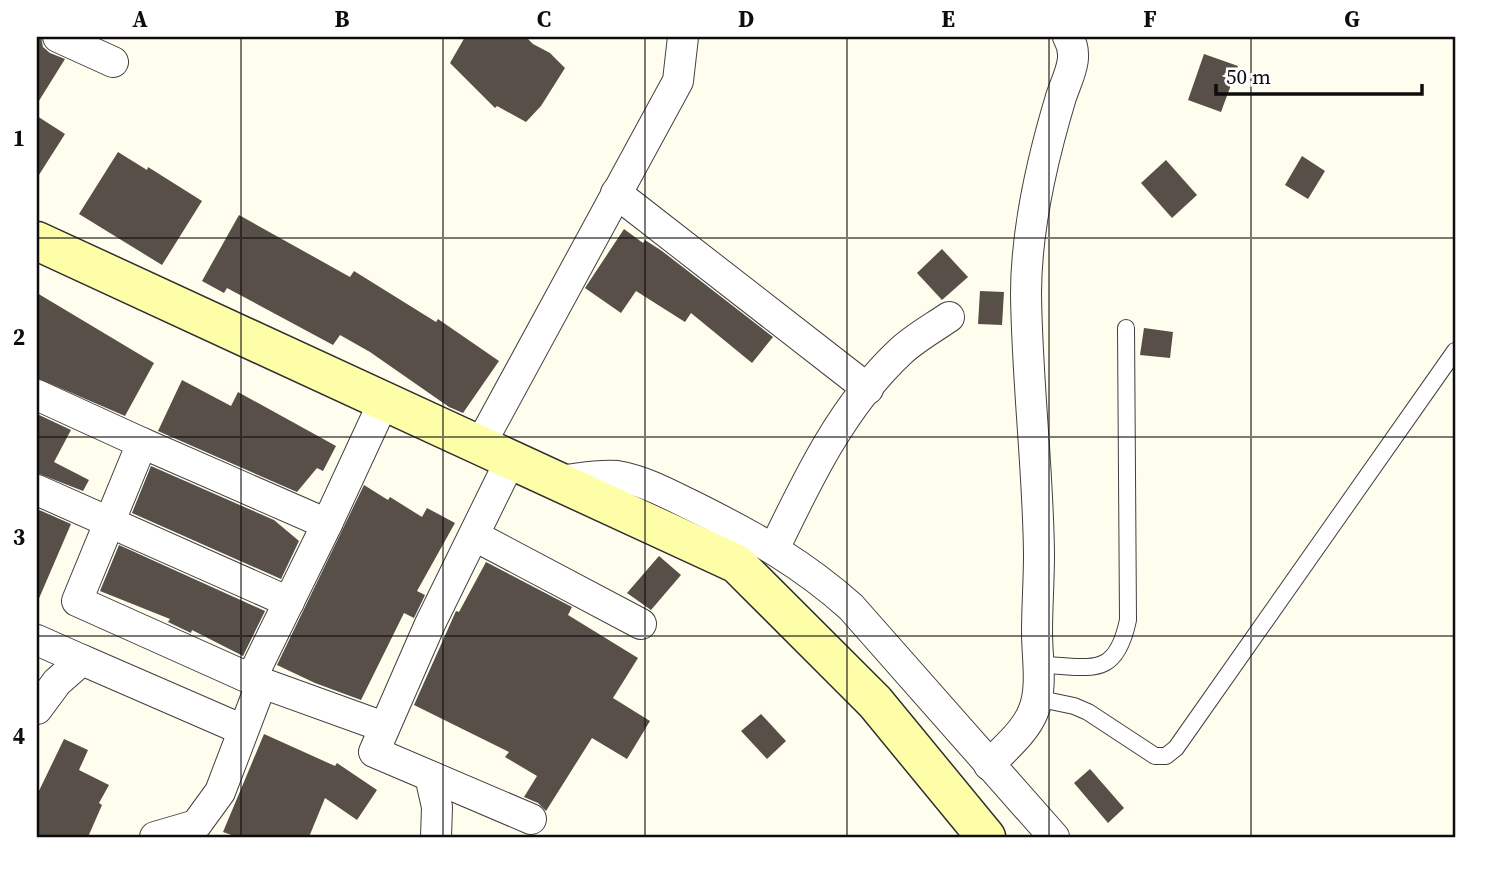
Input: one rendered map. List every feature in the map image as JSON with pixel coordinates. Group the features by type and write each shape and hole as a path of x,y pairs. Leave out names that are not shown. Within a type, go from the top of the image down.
{"main road":[{"path":"37,241 737,564 875,702 986,837"}],"street":[{"path":"58,37 113,62"},
{"path":"531,819 374,752 430,624 475,536 496,452 616,193 678,82 683,37"},
{"path":"989,765 1028,720 1034,710 1036,698 1039,665 1039,553 1026,293 1030,232 1039,181 1051,130 1074,60 1074,47 1068,37"},
{"path":"616,193 868,389"},
{"path":"774,548 820,457 840,425 903,350 949,317"},
{"path":"37,395 327,524"},
{"path":"155,837 196,825 220,792 243,730 256,681 289,601 384,401"},
{"path":"142,443 77,601 256,681 384,727"},
{"path":"558,481 613,476 640,482 774,548 825,583 851,607 1054,837"},
{"path":"37,490 289,601"},
{"path":"475,536 642,624"},
{"path":"37,640 243,730"},
{"path":"37,709 57,682 82,660"},
{"path":"430,776 438,821 436,837"}],"lane":[{"path":"1039,665 1095,667 1107,663 1119,649 1125,634 1128,620 1126,328"},
{"path":"1036,698 1074,706 1088,712 1155,756 1166,756 1176,748 1455,351"}],"building":[{"path":"37,37 41,37 43,47 50,53 65,59 37,104"},
{"path":"465,37 526,37 550,53 565,68 541,106 526,122 497,106 495,108 450,63"},
{"path":"1204,54 1238,66 1221,112 1188,100"},
{"path":"37,116 65,134 37,178"},
{"path":"118,152 147,170 148,167 202,201 162,265 79,214"},
{"path":"1302,156 1325,171 1308,199 1285,185"},
{"path":"1166,160 1197,195 1172,218 1141,183"},
{"path":"239,215 350,277 354,271 436,322 438,319 499,361 463,413 449,407 370,352 340,335 333,345 227,288 224,293 202,281"},
{"path":"624,229 643,243 645,240 662,251 773,337 752,363 691,313 685,322 636,291 621,313 585,288"},
{"path":"942,249 968,277 942,300 917,273"},
{"path":"980,291 1004,292 1002,325 978,324"},
{"path":"37,293 154,363 125,416 37,378"},
{"path":"1144,328 1173,332 1170,358 1140,355"},
{"path":"182,380 231,406 238,392 336,446 323,471 317,468 297,492 158,431"},
{"path":"37,414 71,430 54,462 89,480 83,491 37,473"},
{"path":"151,466 274,520 299,541 281,579 132,513"},
{"path":"364,485 422,517 427,508 455,523 417,591 425,595 414,618 404,613 361,700 277,665"},
{"path":"37,509 71,524 37,603"},
{"path":"119,545 265,611 243,656 192,630 191,633 168,622 170,619 100,591"},
{"path":"659,556 681,575 651,610 627,593"},
{"path":"486,562 572,607 568,615 638,658 613,698 650,721 627,759 592,738 546,811 538,803 524,797 537,776 505,757 509,752 414,705 456,611 459,612"},
{"path":"761,714 786,741 767,759 741,731"},
{"path":"264,734 335,766 337,763 377,790 357,820 325,798 309,837 237,837 223,832"},
{"path":"64,739 88,750 79,770 109,785 99,803 102,805 88,837 37,837 37,795"},
{"path":"1090,769 1124,808 1108,823 1074,783"}]}
